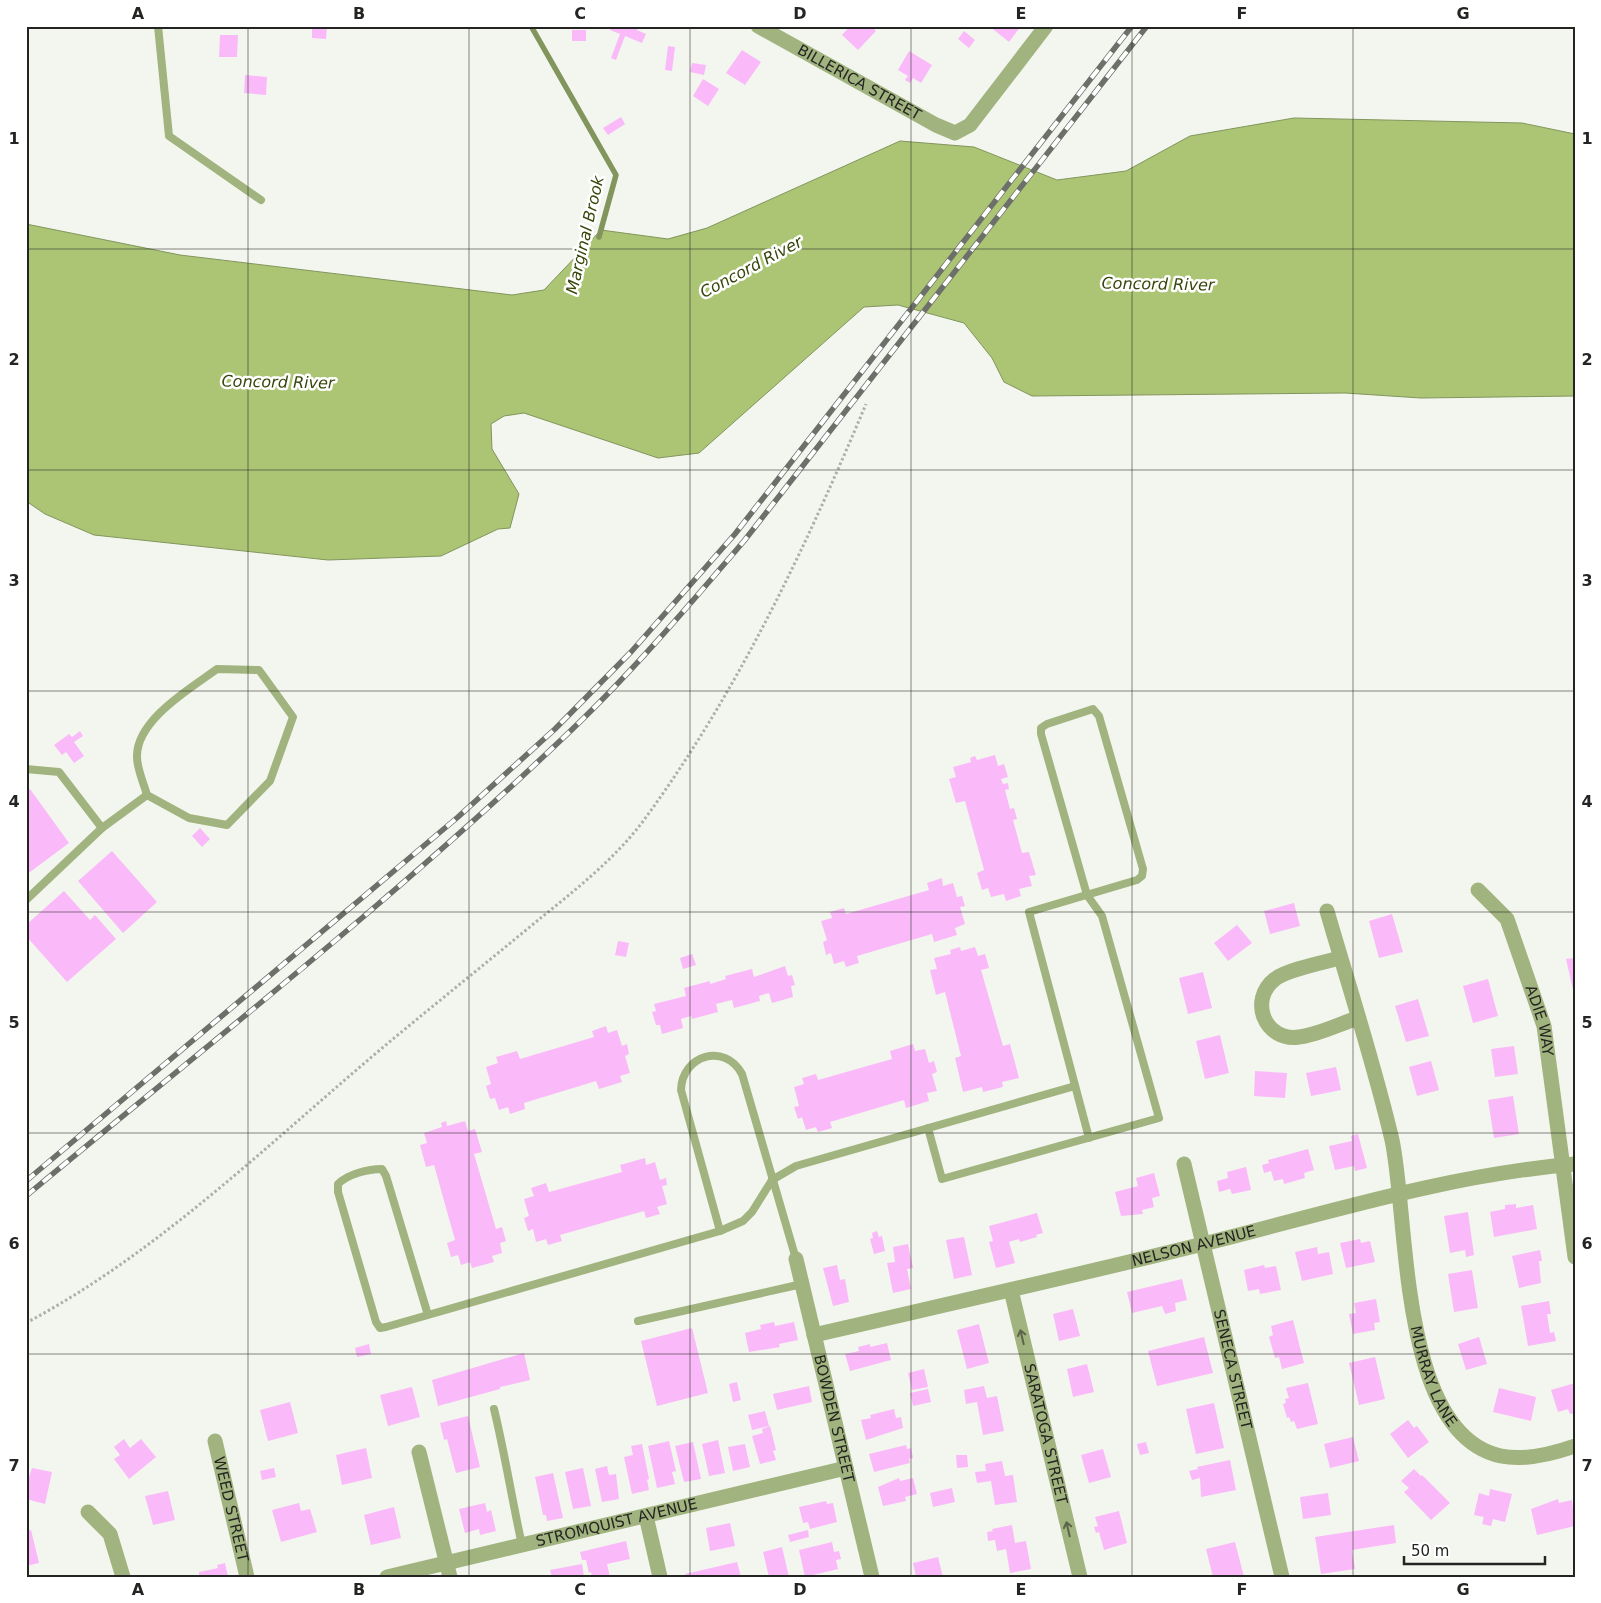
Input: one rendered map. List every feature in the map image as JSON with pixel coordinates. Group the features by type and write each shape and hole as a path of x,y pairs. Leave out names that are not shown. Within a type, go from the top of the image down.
{"street":[{"name":"BILLERICA STREET","path":"758,26 936,125 956,133 970,125 1046,26"},
{"name":"ADIE WAY","path":"1478,890 1507,919 1544,1026 1569,1165 1575,1257"},
{"path":"1327,911 1392,1142 1398,1193"},
{"path":"1340,958 1276,978 1263,992 1261,1007 1271,1030 1281,1036 1300,1037 1358,1018"},
{"name":"SENECA STREET","path":"1184,1164 1282,1577"},
{"name":"NELSON AVENUE","path":"814,1335 1203,1244 1398,1193 1488,1174 1569,1165"},
{"name":"MURRAY LANE","path":"1398,1193 1412,1311 1429,1373 1446,1413 1469,1441 1500,1456 1541,1456 1575,1446"},
{"name":"BOWDEN STREET","path":"796,1259 872,1577"},
{"name":"SARATOGA STREET","path":"1011,1290 1080,1577"},
{"name":"WEED STREET","path":"215,1441 247,1577"},
{"path":"419,1452 449,1570"},
{"name":"STROMQUIST AVENUE","path":"387,1577 449,1570 522,1545 846,1468"},
{"path":"88,1512 110,1534 123,1577"},
{"path":"646,1516 660,1577"}],"lane":[{"path":"158,26 169,136 261,200"},
{"path":"217,668 259,670 293,717 270,781 227,825 189,818 147,795 137,757 146,726 173,701 217,668"},
{"path":"928,1128 942,1179 1089,1138 1159,1118 1102,916 1087,895 1042,728 1047,724 1093,709 1098,716 1143,868 1142,876 1136,880 1087,895 1029,912 1089,1138"},
{"path":"26,769 59,772 102,828"},
{"path":"26,900 102,828 147,795"},
{"path":"720,1231 682,1100 681,1080 694,1062 705,1057 717,1056 728,1059 737,1065 745,1085 796,1259"},
{"path":"428,1315 386,1176 382,1170 374,1170 344,1178 338,1184 338,1192 376,1322 380,1328 386,1327 428,1315 720,1231 743,1221 752,1212 772,1180 796,1166 1075,1086"},
{"path":"638,1321 802,1284"},
{"path":"494,1410 507,1463 508,1480 522,1545"}],"path":[{"path":"26,1323 69,1300 163,1234 396,1036 556,906 623,844 642,822 682,763 739,672 837,472 866,404"}],"water":[{"name":"Concord River","path":"1294,118 1522,123 1575,134 1575,396 1421,398 1345,393 1032,396 1004,382 992,358 964,323 898,305 864,307 699,453 658,458 524,413 504,416 491,424 492,449 519,494 510,528 498,529 441,556 328,560 94,535 45,514 26,501 26,224 180,255 512,295 544,290 601,230 668,239 707,228 900,141 974,147 1057,180 1126,171 1190,136"}],"building":[{"path":"312,26 327,26 326,39 312,38"},
{"path":"611,26 639,26 637,30 646,34 642,43 625,36 616,60 611,58 620,34 610,30"},
{"path":"850,26 871,26 876,31 858,50 842,35"},
{"path":"989,26 1021,26 1009,42"},
{"path":"572,30 586,30 586,41 572,41"},
{"path":"964,31 975,40 969,48 958,39"},
{"path":"220,35 238,35 237,57 219,57"},
{"path":"668,46 675,47 672,71 665,70"},
{"path":"742,50 761,62 745,85 726,73"},
{"path":"909,51 932,65 921,83 913,78 910,83 905,80 908,76 898,70"},
{"path":"692,63 706,65 704,75 690,72"},
{"path":"245,75 267,77 266,95 244,93"},
{"path":"703,79 719,89 708,106 693,96"},
{"path":"621,117 625,124 608,135 603,128"},
{"path":"80,731 83,736 74,742 84,756 74,763 66,752 62,755 54,745 69,734 72,737"},
{"path":"995,755 998,766 1004,764 1008,777 1001,779 1003,784 1008,783 1009,789 1005,790 1010,809 1014,808 1017,819 1013,820 1022,853 1029,852 1036,875 1029,876 1032,886 1019,889 1021,896 1006,901 1004,894 991,897 988,888 982,890 977,873 984,870 965,801 956,803 949,779 956,777 953,767 971,762 970,758 975,756 977,760"},
{"path":"30,789 69,843 26,875 26,792"},
{"path":"200,828 210,839 202,847 192,836"},
{"path":"112,851 157,902 123,933 78,881"},
{"path":"942,878 943,886 953,883 957,897 962,896 965,906 960,907 965,924 955,928 957,935 934,942 932,934 857,956 859,963 846,967 844,961 834,964 831,953 826,955 823,942 827,940 821,921 832,918 830,912 844,908 846,914 929,890 927,883"},
{"path":"64,891 90,920 95,915 116,939 67,982 26,936 26,925"},
{"path":"1294,903 1300,926 1270,934 1264,911"},
{"path":"1392,914 1403,952 1379,958 1369,921"},
{"path":"1237,925 1252,943 1228,961 1214,943"},
{"path":"618,941 629,943 626,957 615,955"},
{"path":"960,947 961,951 975,947 978,956 985,954 989,968 981,970 1003,1046 1010,1044 1019,1078 1002,1082 1003,1087 983,1092 982,1087 963,1092 955,1058 961,1056 945,992 936,995 930,970 937,969 934,958 951,954 950,950"},
{"path":"692,954 696,965 683,969 680,958"},
{"path":"1575,958 1575,994 1574,994 1566,959"},
{"path":"785,966 788,976 792,975 795,985 791,986 793,997 772,1003 769,993 759,996 760,1001 734,1008 732,1000 716,1004 718,1012 692,1019 691,1016 681,1019 683,1028 662,1034 660,1025 656,1025 652,1012 656,1011 654,1004 686,996 684,988 710,981 710,984 726,979 725,976 752,969 754,977"},
{"path":"1203,972 1212,1008 1188,1014 1179,978"},
{"path":"1488,979 1498,1016 1473,1023 1463,986"},
{"path":"1418,999 1429,1036 1406,1042 1395,1006"},
{"path":"606,1026 608,1033 617,1030 622,1046 627,1044 629,1054 625,1056 630,1073 620,1076 622,1082 599,1089 596,1081 524,1103 525,1109 510,1114 508,1107 499,1110 495,1098 490,1099 486,1086 491,1084 486,1067 498,1063 496,1057 517,1051 520,1059 594,1037 592,1031"},
{"path":"1220,1035 1229,1073 1205,1079 1196,1041"},
{"path":"913,1044 915,1051 925,1049 929,1063 934,1061 937,1072 932,1074 937,1091 927,1093 929,1101 906,1108 904,1100 830,1122 832,1128 818,1132 816,1127 806,1130 802,1117 798,1119 794,1107 799,1106 794,1087 804,1084 802,1078 816,1074 818,1080 892,1059 890,1051"},
{"path":"1514,1046 1518,1074 1495,1077 1491,1049"},
{"path":"1431,1061 1439,1090 1417,1096 1409,1067"},
{"path":"1336,1067 1341,1090 1311,1096 1306,1073"},
{"path":"1255,1071 1287,1073 1285,1098 1254,1096"},
{"path":"1513,1096 1519,1134 1494,1138 1488,1100"},
{"path":"446,1121 447,1126 465,1121 468,1131 475,1129 482,1152 474,1154 496,1229 502,1227 506,1241 500,1243 502,1253 492,1256 494,1262 472,1268 470,1262 461,1265 458,1255 451,1257 447,1243 455,1240 434,1165 426,1167 420,1145 427,1143 424,1133 442,1127 441,1123"},
{"path":"1358,1134 1367,1168 1355,1171 1354,1166 1335,1170 1329,1146 1352,1141 1351,1136"},
{"path":"1308,1149 1314,1170 1304,1173 1305,1178 1284,1184 1283,1179 1274,1181 1271,1171 1264,1173 1262,1165 1269,1163 1268,1160"},
{"path":"645,1158 646,1165 655,1162 660,1180 666,1178 667,1185 662,1186 667,1204 657,1207 660,1214 646,1218 644,1211 560,1235 562,1241 548,1245 546,1239 536,1242 533,1229 528,1231 524,1218 529,1216 524,1199 534,1196 531,1188 546,1183 549,1192 622,1172 620,1165"},
{"path":"1246,1167 1251,1190 1232,1194 1230,1189 1219,1192 1217,1181 1228,1178 1227,1172"},
{"path":"1154,1173 1160,1196 1152,1198 1154,1207 1142,1210 1143,1214 1121,1216 1115,1192 1138,1186 1136,1178"},
{"path":"1516,1204 1516,1208 1533,1205 1537,1229 1494,1237 1490,1212 1505,1209 1505,1205"},
{"path":"1468,1212 1474,1255 1466,1257 1465,1250 1450,1253 1444,1216"},
{"path":"1037,1213 1043,1233 1036,1235 1037,1237 1020,1242 1019,1239 1009,1242 1015,1263 996,1268 989,1242 993,1241 989,1226"},
{"path":"877,1231 879,1237 882,1236 885,1251 874,1254 870,1239 873,1238 872,1233"},
{"path":"964,1237 972,1275 954,1279 946,1240"},
{"path":"1360,1239 1361,1243 1370,1241 1375,1262 1346,1268 1340,1243"},
{"path":"908,1244 913,1268 907,1269 911,1289 893,1293 887,1263 895,1262 893,1247"},
{"path":"1317,1247 1318,1254 1329,1252 1333,1274 1302,1281 1295,1252"},
{"path":"1540,1250 1542,1261 1539,1261 1541,1283 1519,1288 1512,1256"},
{"path":"837,1265 840,1280 845,1279 849,1302 833,1306 823,1268"},
{"path":"1264,1265 1265,1268 1276,1266 1281,1290 1260,1294 1259,1289 1248,1291 1244,1270"},
{"path":"1472,1270 1478,1308 1454,1312 1448,1274"},
{"path":"1182,1279 1187,1300 1175,1303 1176,1311 1165,1314 1162,1306 1132,1313 1127,1292"},
{"path":"1376,1299 1380,1322 1374,1323 1375,1330 1353,1334 1349,1314 1356,1313 1354,1303"},
{"path":"1549,1301 1551,1314 1547,1314 1550,1333 1554,1332 1556,1341 1528,1346 1521,1306"},
{"path":"1073,1309 1080,1336 1059,1341 1053,1314"},
{"path":"1293,1320 1304,1363 1282,1369 1279,1357 1275,1358 1269,1337 1273,1335 1271,1326"},
{"path":"774,1322 775,1326 794,1322 798,1340 779,1344 780,1347 749,1352 745,1333 761,1329 760,1325"},
{"path":"979,1324 989,1363 967,1369 957,1330"},
{"path":"692,1328 708,1393 657,1406 641,1341"},
{"path":"1204,1337 1213,1373 1157,1386 1148,1351"},
{"path":"1479,1337 1487,1364 1466,1370 1458,1344"},
{"path":"887,1343 891,1360 850,1371 845,1354 859,1351 858,1347 870,1344 870,1347"},
{"path":"369,1344 371,1354 357,1357 355,1348"},
{"path":"524,1353 530,1380 438,1406 432,1380"},
{"path":"1375,1357 1385,1399 1359,1405 1349,1363"},
{"path":"1087,1364 1094,1392 1073,1397 1067,1369"},
{"path":"924,1369 928,1387 912,1390 908,1373"},
{"path":"737,1382 741,1400 733,1402 729,1384"},
{"path":"1308,1383 1318,1424 1297,1429 1294,1421 1291,1422 1289,1417 1287,1418 1283,1404 1286,1403 1285,1399 1289,1398 1286,1388"},
{"path":"1575,1383 1575,1413 1570,1414 1568,1409 1558,1412 1551,1390"},
{"path":"809,1386 812,1402 777,1410 773,1394"},
{"path":"984,1386 987,1398 997,1396 1004,1431 983,1435 977,1402 966,1404 964,1390"},
{"path":"412,1387 420,1417 388,1426 380,1395"},
{"path":"1499,1388 1536,1397 1531,1421 1493,1412"},
{"path":"928,1389 931,1402 913,1406 910,1393"},
{"path":"290,1402 298,1433 268,1441 260,1410"},
{"path":"1214,1403 1224,1448 1196,1454 1186,1409"},
{"path":"894,1409 896,1418 901,1417 903,1428 866,1440 861,1420 871,1418 870,1415"},
{"path":"765,1411 769,1426 752,1430 748,1415"},
{"path":"468,1416 480,1467 456,1473 447,1439 444,1440 440,1423"},
{"path":"1408,1420 1414,1428 1417,1426 1429,1442 1408,1458 1390,1434"},
{"path":"770,1426 776,1450 773,1451 776,1460 760,1464 752,1436 763,1433 762,1429"},
{"path":"1353,1437 1359,1461 1330,1468 1324,1444"},
{"path":"124,1439 130,1448 141,1439 156,1457 129,1479 114,1459 120,1455 114,1447"},
{"path":"718,1440 725,1473 709,1476 702,1444"},
{"path":"669,1441 676,1471 672,1472 675,1484 657,1488 648,1446"},
{"path":"693,1442 701,1479 684,1482 675,1446"},
{"path":"1146,1442 1149,1453 1140,1455 1137,1444"},
{"path":"642,1444 649,1479 647,1480 649,1490 632,1494 624,1457 633,1455 631,1446"},
{"path":"745,1444 750,1467 733,1471 728,1447"},
{"path":"906,1445 907,1449 911,1448 913,1458 909,1459 910,1463 874,1472 869,1454"},
{"path":"366,1448 372,1478 342,1485 336,1455"},
{"path":"1103,1449 1111,1477 1089,1483 1081,1455"},
{"path":"956,1455 967,1455 968,1467 957,1468"},
{"path":"1230,1460 1236,1490 1201,1497 1200,1478 1192,1480 1189,1471 1198,1469 1197,1467"},
{"path":"1002,1461 1005,1476 1013,1475 1017,1502 995,1505 991,1481 977,1483 975,1472 986,1471 985,1464"},
{"path":"607,1466 609,1475 616,1474 619,1499 602,1502 595,1469"},
{"path":"32,1468 52,1472 45,1504 26,1499 26,1486"},
{"path":"274,1468 276,1477 262,1480 260,1471"},
{"path":"583,1468 591,1506 573,1509 565,1472"},
{"path":"1414,1469 1450,1503 1431,1520 1404,1492 1409,1488 1401,1481"},
{"path":"553,1473 563,1518 547,1521 546,1515 543,1515 535,1477"},
{"path":"899,1478 900,1481 913,1478 917,1494 905,1497 906,1501 883,1506 878,1487"},
{"path":"952,1488 955,1502 933,1507 930,1493"},
{"path":"1490,1489 1512,1494 1505,1522 1493,1519 1491,1526 1482,1524 1484,1517 1474,1515 1479,1493 1489,1496"},
{"path":"168,1491 175,1520 153,1525 145,1496"},
{"path":"1328,1493 1331,1515 1303,1519 1300,1497"},
{"path":"1558,1499 1559,1503 1572,1500 1575,1526 1537,1535 1531,1509"},
{"path":"826,1501 827,1504 833,1503 837,1522 810,1529 808,1522 803,1523 799,1507"},
{"path":"299,1503 301,1511 310,1509 317,1532 281,1542 272,1510"},
{"path":"485,1503 487,1512 491,1510 496,1531 480,1535 479,1529 465,1533 459,1509"},
{"path":"394,1507 401,1538 371,1545 364,1515"},
{"path":"1119,1511 1127,1543 1104,1550 1099,1532 1096,1533 1094,1527 1098,1526 1095,1517"},
{"path":"730,1523 735,1546 710,1551 706,1528"},
{"path":"1012,1525 1015,1543 1026,1541 1031,1569 1010,1573 1006,1549 997,1551 995,1540 988,1541 987,1532 993,1531 992,1529"},
{"path":"1394,1525 1396,1543 1352,1550 1355,1569 1321,1574 1315,1537"},
{"path":"31,1530 39,1563 26,1566 26,1531"},
{"path":"808,1530 809,1537 790,1542 788,1535"},
{"path":"626,1541 630,1559 607,1564 610,1577 592,1577 586,1560 582,1560 580,1552"},
{"path":"832,1542 834,1552 839,1551 841,1559 836,1560 838,1569 805,1577 799,1550"},
{"path":"1235,1542 1244,1577 1213,1577 1206,1549"},
{"path":"782,1547 789,1577 769,1577 763,1552"},
{"path":"938,1557 943,1577 916,1577 913,1563"},
{"path":"737,1562 741,1577 686,1577 685,1574"},
{"path":"225,1563 228,1577 199,1577 199,1572 218,1568 217,1565"},
{"path":"582,1564 584,1577 552,1577 550,1570"}],"waterway":[{"name":"Marginal Brook","path":"531,26 616,175 599,237"}],"railway":[{"path":"26,1181 458,817 555,729 631,652 735,534 1132,26"},
{"path":"26,1196 298,972 432,858 498,799 610,692 744,541 1147,26"}]}
